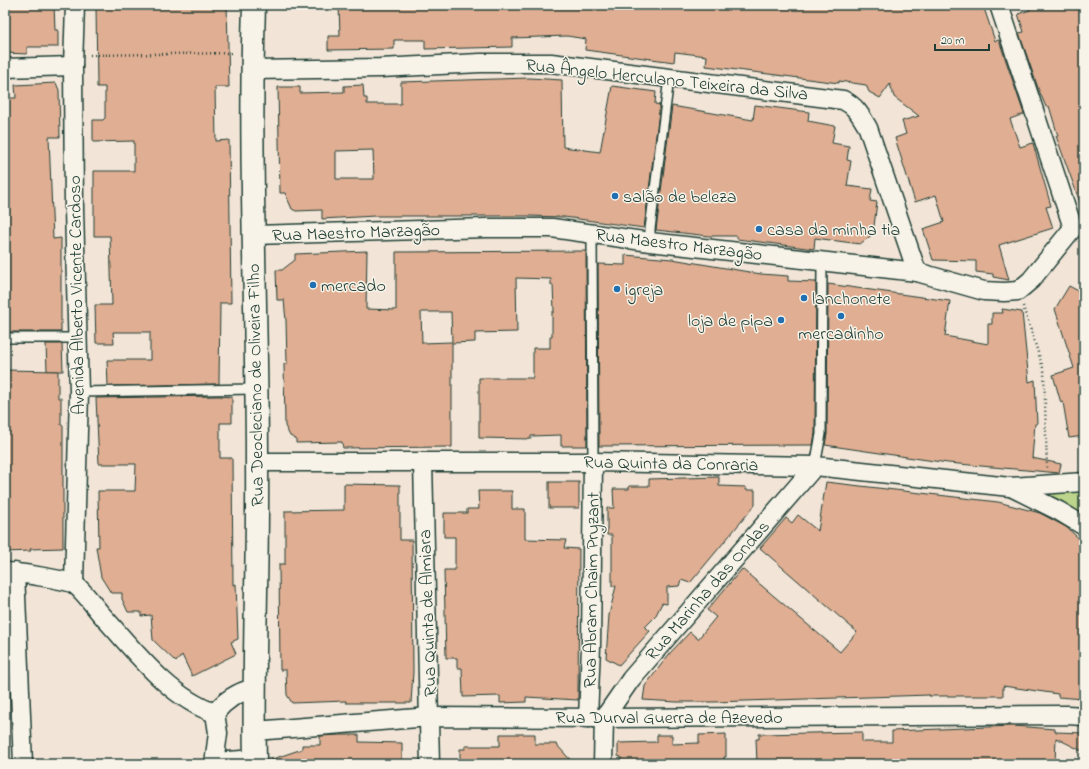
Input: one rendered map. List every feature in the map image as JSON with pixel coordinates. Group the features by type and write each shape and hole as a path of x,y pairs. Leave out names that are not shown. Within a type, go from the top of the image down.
{"street":[{"name":"Avenida Alberto Vicente Cardoso","path":"74,584 79,392 74,209 74,61 76,5"},
{"name":"Rua Deocleciano de Oliveira Filho","path":"254,5 255,389 257,462 254,688 255,763"},
{"path":"999,5 1079,226 1031,280 1018,290"},
{"name":"Rua Ângelo Herculano Teixeira da Silva","path":"253,60 380,68 480,63 551,63 830,97 852,104 868,128 917,272"},
{"path":"5,68 74,61"},
{"name":"Rua Maestro Marzagão","path":"254,235 486,228 552,228 650,242 917,272 984,291 1018,290"},
{"name":"Rua Quinta da Conraria","path":"257,462 593,462 815,466 1010,487 1084,482"},
{"name":"Rua Quinta de Almiara","path":"423,462 430,764"},
{"name":"Rua Abram Chaim Pryzant","path":"593,462 592,615 596,718 603,764"},
{"name":"Rua Marinha das Ondas","path":"596,718 815,466"},
{"path":"1010,487 1059,511 1084,526"},
{"path":"23,764 10,572 74,584 151,669 180,694 204,709 215,713"},
{"path":"254,688 236,694 221,705 215,713 218,733 214,763 242,760 255,763"},
{"name":"Rua Durval Guerra de Azevedo","path":"255,731 430,717 596,718 1084,716"}],"lane":[{"path":"650,242 650,229 669,78"},
{"path":"592,234 593,462"},
{"path":"815,466 821,434 822,262"},
{"path":"5,338 78,338"},
{"path":"79,392 255,389"}],"path":[{"path":"74,61 229,53 253,60"},
{"path":"1018,290 1044,371 1048,484"}],"green space":[{"path":"1084,486 1084,521 1031,493"}],"building":[{"path":"5,5 54,5 55,30 58,30 58,47 27,47 27,54 5,53"},
{"path":"96,5 227,5 229,87 215,87 216,141 229,140 231,303 220,303 219,384 108,386 107,360 150,360 150,332 113,332 114,343 96,343 95,305 112,305 110,236 94,236 94,171 134,171 134,141 93,142 93,120 103,120 105,118 105,87 97,87"},
{"path":"339,5 983,5 995,41 999,40 1024,114 1010,119 1020,147 1033,143 1051,206 1046,207 1053,228 999,245 1009,280 993,277 993,274 976,272 976,261 933,260 923,229 944,222 936,195 915,202 895,138 906,134 902,121 919,116 894,97 890,84 880,98 869,92 866,85 706,66 707,56 675,52 674,62 585,50 586,39 567,36 512,38 512,47 425,49 425,40 394,40 394,49 328,50 328,36 340,36"},
{"path":"1028,5 1084,5 1084,208 1082,208 1056,136 1058,136 1049,106 1046,107 1038,88 1019,33 1024,32 1018,14 1030,10"},
{"path":"530,78 562,80 563,147 600,152 612,86 656,92 655,104 660,105 644,228 564,217 529,216 375,216 322,219 322,210 296,211 292,209 285,193 280,193 278,87 300,87 300,93 344,92 344,86 363,85 364,98 367,98 367,104 401,104 401,82","holes":["373,150 374,179 336,179 336,151"]},
{"path":"56,83 59,90 60,137 49,137 53,239 61,238 61,332 5,332 5,98 16,98 15,85"},
{"path":"755,105 809,112 808,121 835,126 832,143 849,146 847,160 851,161 847,186 872,189 870,201 877,202 873,234 860,244 815,238 814,249 737,239 737,236 709,236 656,230 672,106 753,120"},
{"path":"367,251 366,309 396,310 396,252 586,251 587,446 561,446 561,435 531,436 531,439 479,438 479,378 533,378 533,348 550,348 550,336 552,336 552,312 554,312 553,285 551,285 551,279 516,278 517,332 475,333 475,342 452,343 452,447 343,448 342,442 296,443 296,439 290,436 285,426 284,364 287,364 286,321 284,300 277,300 276,270 282,270 295,260 295,254","holes":["421,312 451,312 452,342 422,343"]},
{"path":"625,255 672,259 761,274 788,276 788,281 816,282 815,433 813,445 599,446 598,264 625,265"},
{"path":"828,284 950,301 945,336 988,344 988,324 992,324 992,313 1003,313 1002,309 1022,312 1029,382 1035,380 1037,424 1035,424 1032,458 1061,464 1059,473 948,463 825,445 827,434"},
{"path":"1069,286 1084,294 1084,436 1069,438 1063,402 1061,403 1053,375 1074,368 1055,309"},
{"path":"46,344 62,344 63,371 47,371"},
{"path":"5,370 58,371 58,398 61,398 61,425 63,425 63,548 30,549 31,551 5,552"},
{"path":"232,397 232,423 220,423 220,458 232,458 233,585 236,584 238,639 231,642 236,654 192,676 182,655 176,662 153,640 151,615 141,616 141,612 128,612 122,599 122,593 111,593 101,577 96,547 99,547 98,491 135,491 136,464 99,464 96,398"},
{"path":"719,477 719,486 746,487 746,490 755,490 755,505 690,583 681,580 679,586 667,587 667,604 662,603 655,617 645,627 650,631 619,665 606,658 609,615 616,586 612,586 612,535 607,535 607,508 614,508 613,489 629,489 629,486 649,486 649,479"},
{"path":"549,482 579,482 579,508 549,508"},
{"path":"826,482 998,502 1040,513 1066,527 1084,543 1084,699 1058,697 1058,694 1003,686 1003,696 929,696 930,695 714,702 643,700 645,686 670,653 690,632 698,639 716,617 707,610 742,569 840,652 857,632 760,548 786,518 792,523 798,515 818,531"},
{"path":"344,484 400,485 400,540 412,540 413,672 411,703 346,703 346,701 292,703 287,695 286,670 280,670 279,564 285,564 285,511 344,510"},
{"path":"478,491 512,491 512,509 525,509 525,539 566,540 564,548 579,549 578,700 526,697 526,702 500,703 500,696 463,697 462,668 457,668 457,658 446,658 444,570 455,570 455,537 444,537 444,513 467,513 467,509 479,509"},
{"path":"1013,726 1055,729 1055,732 1084,733 1084,752 1056,738 1055,764 757,764 756,739 759,739 759,734 862,732 862,742 892,742 892,731"},
{"path":"500,734 535,734 535,744 556,744 574,764 460,764 460,749 465,749 465,746 500,746"},
{"path":"726,734 726,757 724,757 724,764 621,764 621,757 618,756 618,743 657,742 657,735 672,735 672,744 699,743 699,735"},
{"path":"359,735 359,742 402,743 402,764 267,764 267,761 302,749 302,745 320,745 320,736"}],"place":[{"name":"salão de beleza","path":"615,196"},
{"name":"casa da minha tia","path":"759,229"},
{"name":"mercado","path":"313,285"},
{"name":"igreja","path":"617,289"},
{"name":"lanchonete","path":"804,298"},
{"name":"mercadinho","path":"841,316"},
{"name":"loja de pipa","path":"781,320"}]}
